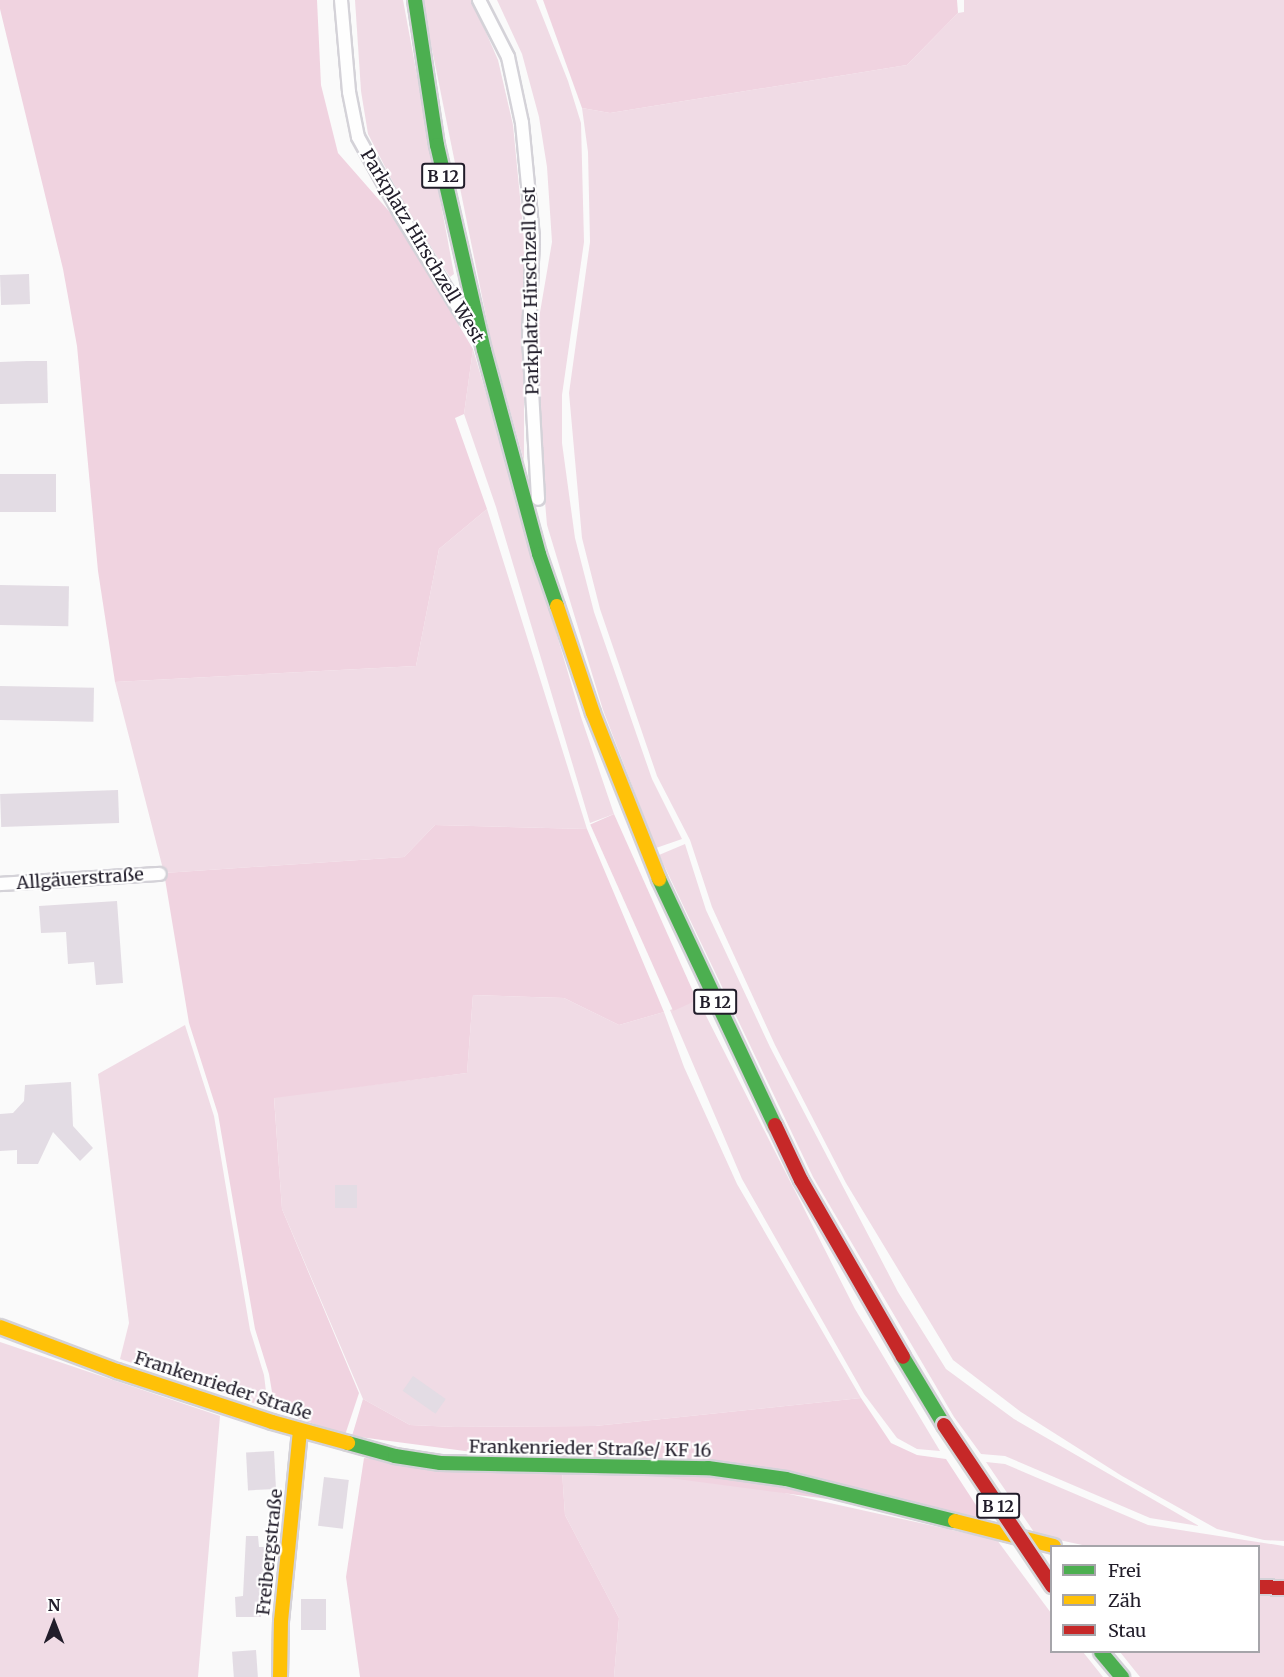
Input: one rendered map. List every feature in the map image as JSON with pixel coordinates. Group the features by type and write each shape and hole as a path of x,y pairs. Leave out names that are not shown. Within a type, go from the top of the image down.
{"main road":[{"name":"B 12","path":"414,0 436,145 484,350 539,554 593,713 648,855 738,1052 807,1191 870,1303 944,1425 1050,1583"},
{"name":"Frankenrieder Straße","path":"0,1327 117,1371 300,1431 395,1456 440,1463"},
{"name":"Freibergstraße","path":"280,1677 281,1621 300,1431"},
{"name":"Frankenrieder Straße/ KF 16","path":"440,1463 634,1465 742,1473 786,1479 1050,1545"},
{"path":"1260,1587 1284,1588"},
{"path":"1102,1653 1122,1677"}],"lane":[{"name":"Parkplatz Hirschzell West","path":"341,0 349,92 358,137 401,214 484,350"},
{"name":"Parkplatz Hirschzell Ost","path":"479,0 508,57 522,123 533,237 529,337 539,554"},
{"name":"Allgäuerstraße","path":"0,884 160,874"}],"shaded area":[{"path":"0,0 317,0 321,85 338,153 395,218 473,349 464,414 455,418 487,509 439,549 416,666 115,682 98,571 77,346 63,269 0,9"},
{"path":"355,0 403,0 454,274 450,277 407,209 368,134 361,91"},
{"path":"422,0 472,0 498,60 513,125 524,238 524,461 492,346"},
{"path":"497,0 536,0 568,81 581,123 584,242 562,395 562,443 575,538 594,612 652,779 682,839 656,848 603,710 547,525 540,444 536,336 552,242 547,167 539,117 522,54"},
{"path":"543,0 957,0 958,13 907,65 610,113 582,108"},
{"path":"964,0 1284,0 1284,1541 1264,1540 1217,1529 1122,1476 1021,1412 953,1360 846,1183 775,1045 712,907 690,840 657,776 600,609 582,538 569,393 590,242 588,152 582,108 610,113 907,65 958,13 964,12"},
{"path":"473,349 581,717 614,814 590,823 496,507 464,414"},
{"path":"487,509 587,829 435,825 404,857 164,873 115,682 416,666 439,549"},
{"path":"614,814 697,1000 673,1011 590,825"},
{"path":"435,825 587,829 664,1012 619,1025 564,998 473,995 467,1073 274,1098 282,1209 359,1393 345,1435 275,1410 269,1374 255,1329 218,1114 189,1023 164,873 404,857"},
{"path":"685,844 706,910 770,1047 898,1292 946,1369 1014,1419 1199,1526 1150,1518 1005,1456 981,1454 954,1417 813,1177 659,855"},
{"path":"473,995 564,998 619,1025 664,1012 684,1067 737,1184 861,1398 595,1426 455,1427 410,1425 363,1399 282,1209 274,1097 467,1073"},
{"path":"698,1000 855,1309 940,1451 917,1449 897,1438 864,1394 742,1179 670,1010"},
{"path":"185,1025 214,1116 250,1330 264,1375 268,1408 120,1359 129,1323 98,1074"},
{"path":"0,1342 220,1416 198,1677 0,1677"},
{"path":"861,1398 891,1443 917,1455 946,1459 989,1525 956,1516 352,1436 363,1399 410,1425 455,1427 595,1426"},
{"path":"364,1458 562,1471 565,1515 619,1618 614,1677 360,1677 346,1577"},
{"path":"986,1462 1005,1464 1148,1525 1284,1546 1284,1580 1260,1579 1260,1545 1082,1545 1036,1535"},
{"path":"562,1471 708,1476 997,1540 1050,1612 1050,1653 1084,1653 1103,1677 614,1677 619,1618 565,1515"},
{"path":"1260,1592 1284,1593 1284,1677 1140,1677 1121,1653 1260,1653"}],"building":[{"path":"29,274 30,304 1,305 0,275"},
{"path":"47,361 48,403 0,404 0,362"},
{"path":"0,474 56,474 56,512 0,512"},
{"path":"0,585 69,586 68,626 0,625"},
{"path":"0,686 94,688 93,722 0,720"},
{"path":"118,790 119,823 1,827 0,794"},
{"path":"117,901 123,983 96,985 94,962 68,964 66,932 41,933 39,906"},
{"path":"71,1082 73,1126 93,1148 80,1161 53,1132 38,1164 17,1164 17,1150 0,1151 0,1114 13,1113 24,1101 25,1085"},
{"path":"335,1185 357,1185 357,1208 335,1208"},
{"path":"413,1376 446,1399 435,1414 403,1391"},
{"path":"274,1451 276,1489 248,1490 246,1452"},
{"path":"324,1477 349,1480 343,1529 318,1526"},
{"path":"246,1536 258,1536 259,1547 266,1547 264,1574 259,1574 261,1617 236,1617 235,1597 243,1596"},
{"path":"301,1599 326,1599 326,1630 301,1630"},
{"path":"256,1650 258,1677 234,1677 232,1652"}],"traffic: fast":[{"path":"415,0 437,145 484,350 539,554 557,606"},
{"path":"659,879 775,1125"},
{"path":"903,1357 944,1425"},
{"path":"348,1443 395,1456 440,1463 708,1468 786,1479 955,1521"},
{"path":"1102,1653 1122,1677"}],"traffic: slow":[{"path":"557,606 593,713 659,879"},
{"path":"0,1327 117,1371 272,1422 348,1443"},
{"path":"280,1677 281,1621 300,1431"},
{"path":"955,1521 1050,1545"}],"traffic: jam":[{"path":"775,1125 801,1180 903,1357"},
{"path":"944,1425 1050,1583"},
{"path":"1260,1587 1284,1588"}]}
